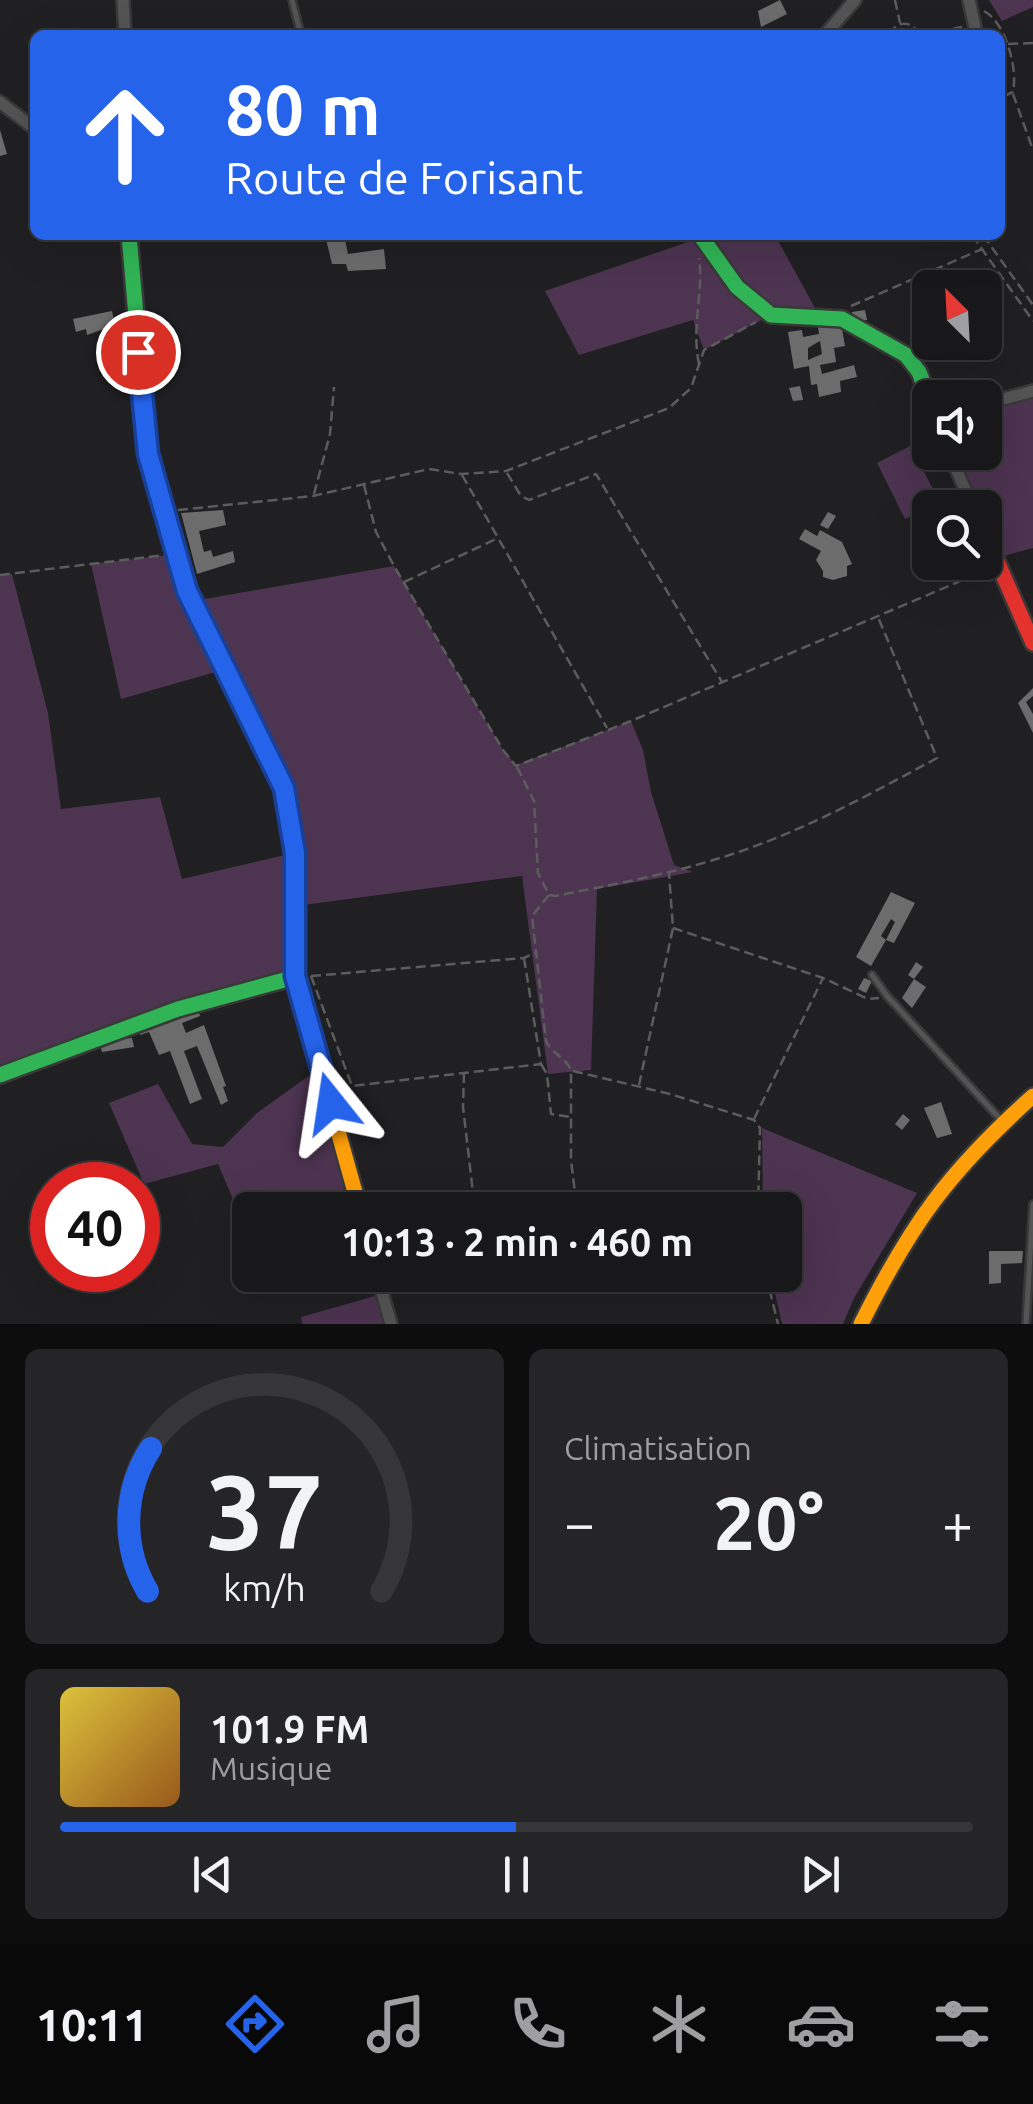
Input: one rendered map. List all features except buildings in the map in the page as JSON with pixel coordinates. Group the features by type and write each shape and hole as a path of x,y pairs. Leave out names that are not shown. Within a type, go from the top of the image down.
{"street":[{"path":"123,0 124,30"},
{"path":"829,30 855,0"},
{"path":"971,3 975,30"},
{"path":"0,102 30,126"},
{"path":"129,240 148,454 187,591 284,788 295,853 295,976 355,1192"},
{"path":"704,240 737,287 771,315 842,319 906,355 921,380"},
{"path":"1002,399 1033,391"},
{"path":"1002,573 1033,642"},
{"path":"0,1075 178,1009 295,976"},
{"path":"861,1324 894,1259 932,1199 1033,1096"},
{"path":"382,1292 390,1324"}],"lane":[{"path":"292,0 300,30"},
{"path":"872,975 1004,1122"},
{"path":"1026,1324 1033,1204"}],"path":[{"path":"895,0 900,24"},
{"path":"971,3 993,16 1000,30"},
{"path":"895,30 900,24"},
{"path":"900,24 917,30"},
{"path":"1033,43 1006,44 1015,83 1012,92 1033,150"},
{"path":"1005,96 1012,92"},
{"path":"976,240 1033,321"},
{"path":"987,240 1033,305"},
{"path":"842,319 847,308 982,249"},
{"path":"699,256 695,344 700,366"},
{"path":"165,512 314,496 429,470 461,474 506,472 669,408 691,388 704,350 771,315"},
{"path":"314,496 330,434 334,387"},
{"path":"506,472 529,500 596,474 722,682"},
{"path":"461,474 608,730"},
{"path":"364,484 376,532 534,801 538,874 550,895"},
{"path":"404,582 498,539"},
{"path":"0,575 177,554"},
{"path":"516,766 961,580"},
{"path":"575,1192 571,1070 546,1041 532,916 550,895 725,857 844,808 937,758 878,616"},
{"path":"639,1086 674,928 669,872"},
{"path":"674,928 823,978 868,999 888,997"},
{"path":"538,951 524,958 311,976 352,1086 540,1064"},
{"path":"524,958 551,1114 572,1117"},
{"path":"754,1120 823,978"},
{"path":"571,1070 754,1120 760,1128 758,1192"},
{"path":"464,1073 473,1192"},
{"path":"770,1292 778,1324"}],"shaded area":[{"path":"989,0 1033,0 1033,7 1002,21"},
{"path":"693,240 778,240 821,319 771,315 704,350 693,320 579,355 545,291"},
{"path":"1033,391 1033,548 1002,556 1002,490 965,490 957,470 1002,470 1002,399"},
{"path":"910,446 912,470 923,470 934,490 912,490 912,516 905,519 877,463"},
{"path":"177,554 193,601 394,566 503,750 516,765 631,721 643,750 651,792 674,865 693,872 597,889 591,1070 548,1074 522,876 296,906 295,977 0,1075 0,575 12,574 48,713 61,809 160,797 182,879 294,853 284,788 226,669 121,699 91,564"},
{"path":"321,1067 355,1192 232,1192 232,1197 218,1164 160,1180 160,1162 134,1162 109,1103 158,1084 192,1144 223,1147 257,1113"},
{"path":"762,1128 917,1193 854,1298 843,1324 782,1324 775,1292 802,1292 802,1192 763,1192"},
{"path":"382,1294 391,1324 302,1324 301,1317"}],"traffic: fast":[{"path":"129,240 148,453 187,591 284,788 295,866"},
{"path":"704,240 737,287 771,315 842,319 906,355 922,380"},
{"path":"0,1075 178,1009 295,977"}],"traffic: slow":[{"path":"295,866 295,977 355,1192"},
{"path":"861,1324 897,1257 934,1201 978,1149 1033,1096"}],"traffic: jam":[{"path":"1002,573 1033,643"}],"route":[{"path":"138,352 148,454 187,591 284,788 295,853 295,976 331,1103"}]}
